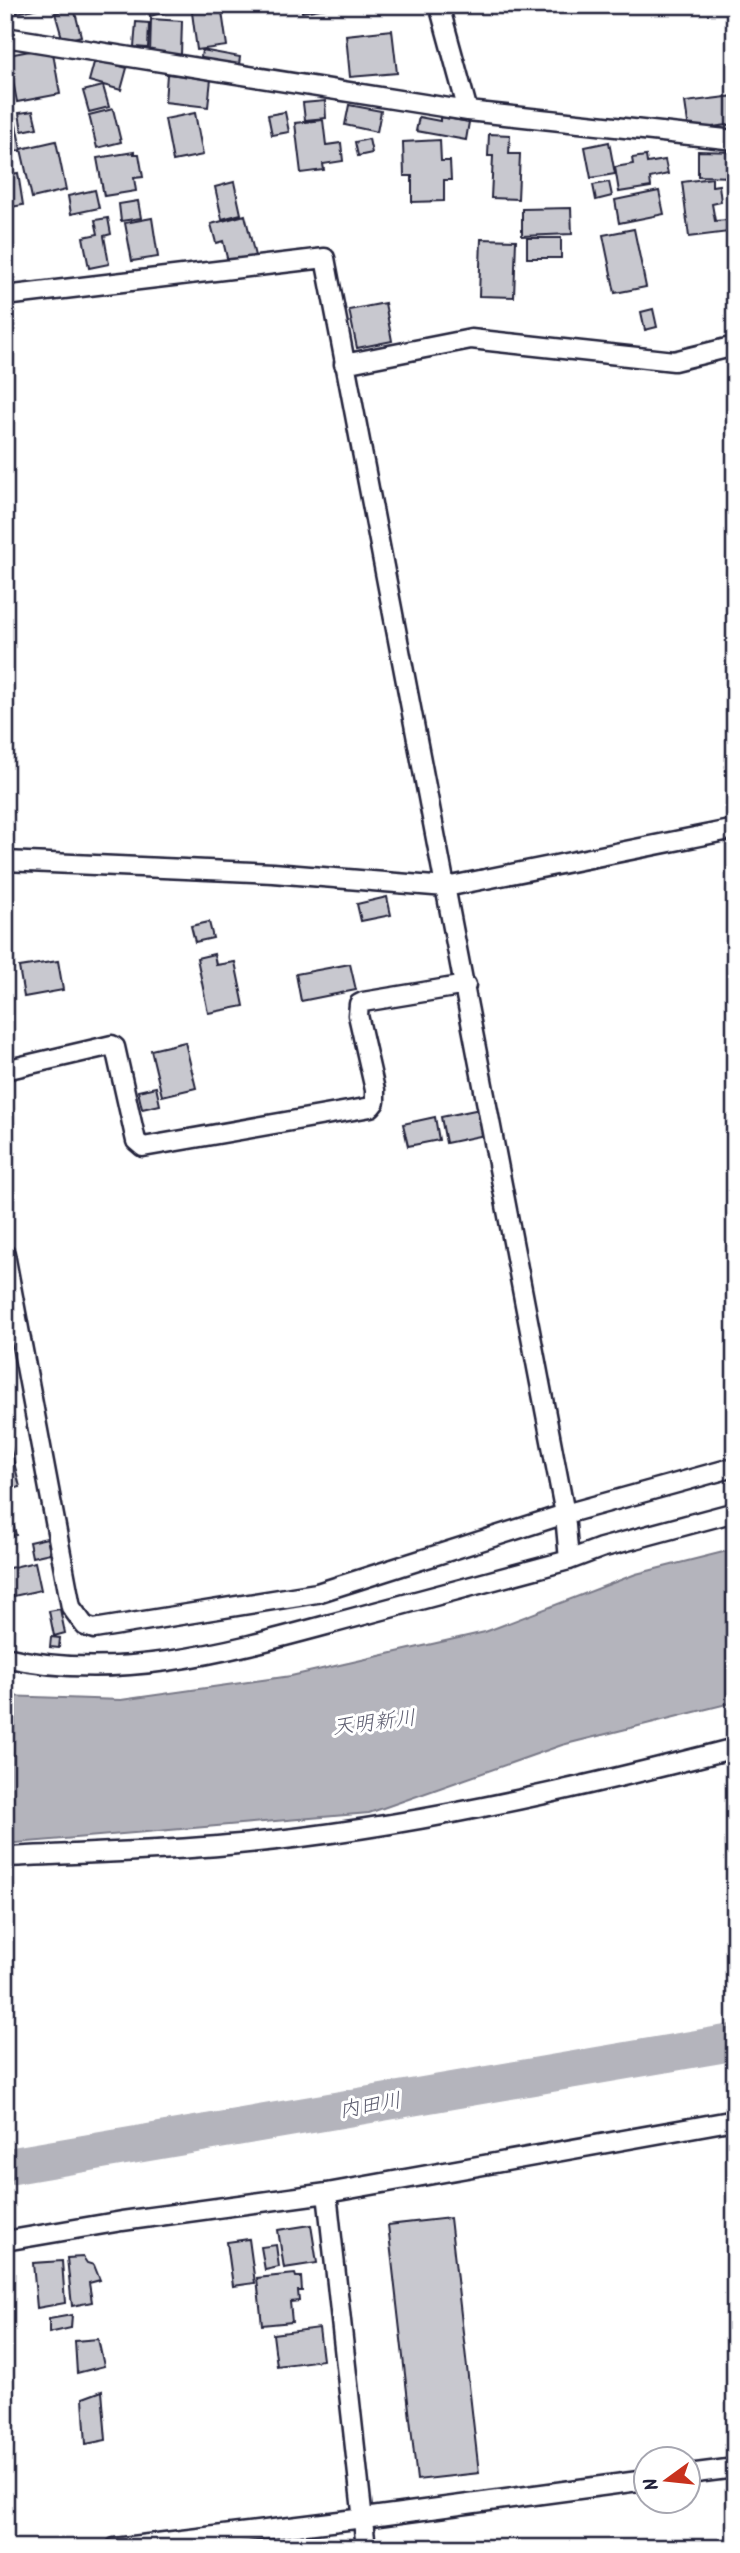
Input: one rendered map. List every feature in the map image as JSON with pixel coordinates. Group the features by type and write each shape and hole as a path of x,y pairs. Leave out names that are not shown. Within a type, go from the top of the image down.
{"street":[{"path":"439,5 468,111"},
{"path":"5,37 468,111 735,140"},
{"path":"5,296 325,258 466,985 565,1514 569,1560"},
{"path":"344,364 471,339 674,361 735,346"},
{"path":"5,861 273,873 446,887 735,829"},
{"path":"5,1070 112,1045 116,1047 136,1141 143,1147 371,1107 376,1096 358,1015 359,1004 466,985"},
{"path":"5,1254 71,1607 85,1626 94,1629 317,1593 565,1514 735,1467"},
{"path":"5,1657 39,1665 93,1669 153,1664 251,1646 735,1512"},
{"path":"5,1857 229,1845 396,1823 621,1777 735,1748"},
{"path":"5,2241 122,2221 327,2193 735,2120"},
{"path":"327,2193 366,2548"},
{"path":"702,2472 735,2468"},
{"path":"115,2548 632,2482"}],"water":[{"name":"天明新川","path":"735,1549 735,1702 562,1745 369,1813 5,1844 5,1696 121,1700 291,1676 485,1632 636,1574"}],"building":[{"path":"15,5 41,5 42,7 17,13"},
{"path":"147,5 176,5 177,9 150,16"},
{"path":"191,5 221,5 227,46 197,50"},
{"path":"301,5 339,5 339,6 302,12"},
{"path":"74,8 81,36 63,41 55,13"},
{"path":"151,19 182,21 181,55 150,54"},
{"path":"136,22 149,23 148,48 134,47"},
{"path":"392,30 397,73 350,77 346,35"},
{"path":"52,47 60,94 17,102 8,55"},
{"path":"202,50 240,57 238,72 200,64"},
{"path":"95,59 127,68 121,90 89,81"},
{"path":"167,74 211,79 208,107 165,102"},
{"path":"103,86 109,107 89,112 83,91"},
{"path":"735,96 735,124 689,130 685,102"},
{"path":"325,101 326,118 305,120 303,103"},
{"path":"349,105 381,111 377,132 345,125"},
{"path":"13,109 21,150 5,153 5,111"},
{"path":"113,109 121,142 97,148 89,115"},
{"path":"33,111 37,128 22,131 19,113"},
{"path":"285,112 289,132 272,135 268,115"},
{"path":"195,113 203,155 173,161 165,119"},
{"path":"419,117 469,122 466,140 416,131"},
{"path":"323,120 326,145 341,143 343,161 323,164 324,170 301,173 295,123"},
{"path":"489,134 510,135 509,154 520,154 518,199 491,198 493,156 488,156"},
{"path":"369,139 372,153 358,156 355,142"},
{"path":"440,140 441,161 450,161 451,180 444,180 444,201 412,202 412,176 404,176 403,142"},
{"path":"56,141 66,190 32,198 21,149"},
{"path":"609,142 615,174 591,178 585,147"},
{"path":"698,151 735,152 735,177 698,176"},
{"path":"134,152 139,154 143,177 134,178 136,191 104,196 97,158"},
{"path":"646,156 647,163 665,160 668,174 650,178 651,187 619,192 615,167 633,164 632,158"},
{"path":"18,173 23,205 5,208 5,175"},
{"path":"712,178 712,186 719,185 721,202 712,204 715,221 727,220 729,232 689,237 682,182"},
{"path":"234,182 241,214 222,219 215,187"},
{"path":"609,182 612,196 596,200 593,185"},
{"path":"95,190 99,208 71,214 68,196"},
{"path":"659,191 664,214 619,223 615,200"},
{"path":"138,201 141,218 121,221 119,204"},
{"path":"571,208 572,234 522,236 522,209"},
{"path":"245,215 255,256 228,262 223,241 216,243 211,224"},
{"path":"108,218 111,234 104,236 109,264 89,268 83,237 98,234 95,220"},
{"path":"152,218 158,257 132,261 125,223"},
{"path":"634,229 646,287 615,293 603,235"},
{"path":"527,238 561,238 561,258 527,258"},
{"path":"481,239 516,240 514,297 479,296"},
{"path":"385,303 392,341 357,348 349,310"},
{"path":"653,309 657,327 645,330 641,312"},
{"path":"387,897 391,915 361,921 357,904"},
{"path":"209,922 213,938 195,942 191,926"},
{"path":"5,926 10,948 5,948"},
{"path":"214,954 216,965 235,962 244,1006 208,1013 197,958"},
{"path":"58,961 63,990 24,997 19,967"},
{"path":"350,964 356,990 301,1001 296,974"},
{"path":"185,1042 196,1088 162,1096 151,1050"},
{"path":"156,1087 160,1105 142,1109 138,1091"},
{"path":"480,1109 485,1135 446,1143 441,1117"},
{"path":"435,1117 439,1140 408,1146 403,1124"},
{"path":"10,1446 20,1487 5,1491 5,1447"},
{"path":"13,1523 16,1535 5,1537 5,1527"},
{"path":"47,1538 50,1553 32,1557 29,1542"},
{"path":"35,1562 41,1590 9,1597 5,1569"},
{"path":"60,1609 65,1633 54,1636 49,1611"},
{"path":"51,1637 60,1638 59,1648 50,1647"},
{"path":"450,2218 479,2473 417,2480 388,2225"},
{"path":"311,2225 317,2263 284,2268 278,2230"},
{"path":"249,2239 255,2283 233,2286 227,2242"},
{"path":"276,2245 279,2267 265,2270 261,2247"},
{"path":"83,2257 87,2263 94,2265 100,2280 89,2283 92,2302 72,2306 67,2258"},
{"path":"62,2261 65,2303 37,2308 33,2263"},
{"path":"295,2274 296,2277 301,2277 302,2291 298,2291 299,2301 290,2302 292,2322 262,2325 257,2278"},
{"path":"72,2315 71,2328 49,2333 49,2319"},
{"path":"319,2328 323,2360 277,2366 273,2334"},
{"path":"98,2339 104,2366 77,2373 75,2341"},
{"path":"102,2391 106,2440 86,2444 83,2398"}],"waterway":[{"name":"内田川","path":"5,2167 735,2042"}]}
